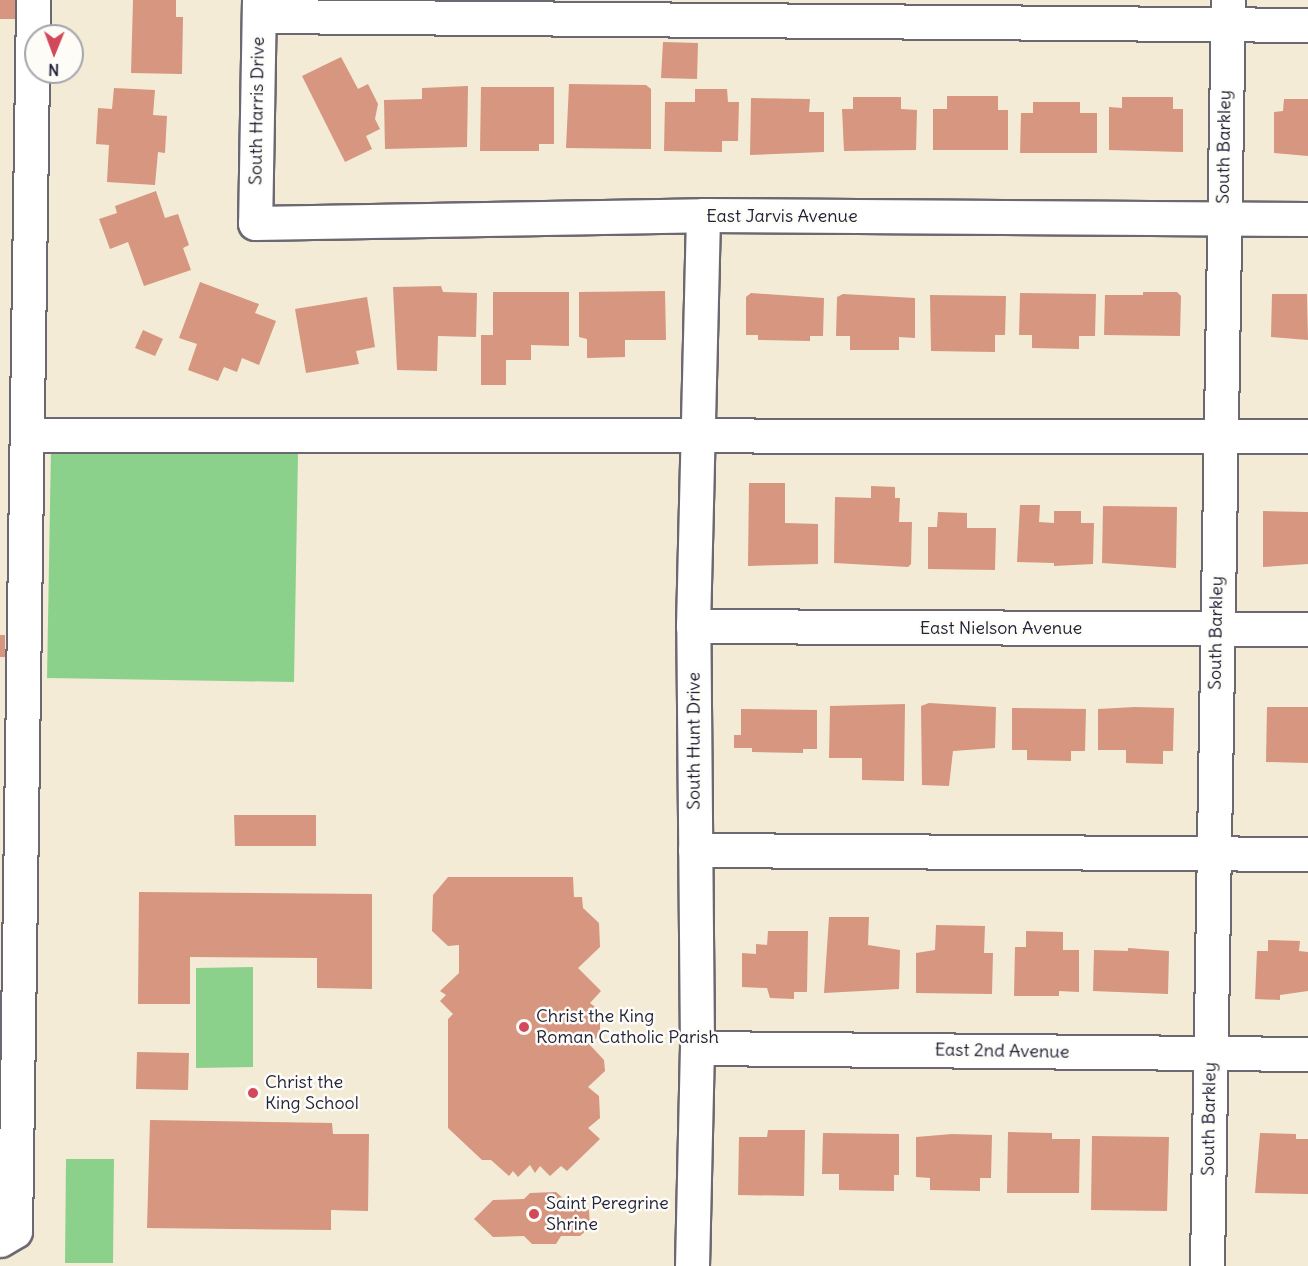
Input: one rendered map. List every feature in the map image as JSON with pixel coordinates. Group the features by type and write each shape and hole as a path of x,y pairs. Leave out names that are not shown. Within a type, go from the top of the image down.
{"street":[{"path":"0,1240 15,1231 33,0"},
{"path":"259,8 1228,13 1308,26"},
{"name":"South Harris Drive","path":"255,223 259,8"},
{"name":"South Barkley","path":"1207,1266 1215,629 1228,13"},
{"name":"East Jarvis Avenue","path":"255,223 703,215 1308,219"},
{"name":"South Hunt Drive","path":"692,1266 697,1048 693,626 703,215"},
{"path":"27,435 1308,436"},
{"name":"East Nielson Avenue","path":"693,626 1308,629"},
{"path":"695,850 1308,854"},
{"name":"East 2nd Avenue","path":"697,1048 1308,1054"}],"green space":[{"path":"51,449 298,454 294,682 47,678"},
{"path":"253,967 253,1067 196,1068 196,968"},
{"path":"66,1159 114,1159 113,1263 65,1263"}],"building":[{"path":"0,0 16,0 16,19 0,19"},
{"path":"133,0 176,0 176,17 183,17 182,74 131,73"},
{"path":"663,42 698,43 697,79 661,78"},
{"path":"341,57 358,89 368,84 378,104 375,119 380,129 366,136 372,149 345,162 302,76"},
{"path":"569,84 646,85 651,89 651,149 566,148"},
{"path":"468,86 467,147 385,149 384,100 422,99 422,88"},
{"path":"481,87 554,87 554,144 539,144 539,151 480,151"},
{"path":"114,88 155,90 153,115 167,116 165,153 158,152 155,185 107,182 109,145 96,144 98,108 112,109"},
{"path":"695,89 727,89 728,102 739,102 738,141 722,141 722,152 664,151 665,102 695,102"},
{"path":"947,96 998,96 998,110 1008,110 1008,150 933,150 933,109 947,109"},
{"path":"853,97 901,97 901,109 917,110 916,150 844,151 842,109 853,109"},
{"path":"1122,97 1173,97 1173,109 1183,109 1183,152 1109,150 1109,107 1122,108"},
{"path":"751,98 810,99 809,112 824,112 824,152 750,155"},
{"path":"1284,99 1308,99 1308,156 1274,153 1274,112 1283,111"},
{"path":"1033,102 1080,102 1080,113 1097,113 1097,153 1020,153 1021,113 1033,113"},
{"path":"156,191 165,218 178,214 189,245 183,248 191,270 144,286 128,242 110,249 99,219 117,213 115,206"},
{"path":"200,282 259,304 255,313 276,321 259,365 242,358 237,372 224,367 218,381 188,370 197,344 179,338"},
{"path":"441,286 443,292 477,293 476,337 438,336 437,371 397,370 393,287"},
{"path":"665,291 666,340 625,340 625,357 587,358 587,339 579,337 579,292"},
{"path":"493,292 569,292 569,346 531,345 531,360 506,360 506,385 481,385 481,335 493,335"},
{"path":"1143,292 1177,292 1181,296 1180,336 1104,335 1105,295 1143,295"},
{"path":"751,293 824,298 823,336 810,336 810,341 758,340 758,335 746,335 746,297"},
{"path":"1020,293 1096,294 1095,336 1079,336 1079,349 1032,348 1032,335 1019,335"},
{"path":"843,294 915,298 915,338 899,337 899,350 850,350 850,336 836,336 837,297"},
{"path":"1272,294 1307,294 1308,340 1271,337"},
{"path":"930,295 1006,296 1005,335 995,335 995,352 931,351"},
{"path":"367,297 375,347 356,351 359,364 306,373 295,309"},
{"path":"143,330 163,339 155,356 135,348"},
{"path":"749,483 785,483 785,523 818,524 818,564 748,566"},
{"path":"871,486 895,487 895,498 900,498 899,522 912,522 911,564 908,567 834,563 835,497 871,498"},
{"path":"1020,505 1040,505 1039,522 1054,523 1054,511 1081,511 1081,523 1094,523 1093,564 1054,566 1054,563 1017,562"},
{"path":"1103,506 1177,507 1176,568 1102,563"},
{"path":"1263,511 1308,512 1308,564 1263,567"},
{"path":"938,512 967,513 967,528 996,528 995,570 928,569 928,527 937,527"},
{"path":"0,635 5,635 5,657 0,657"},
{"path":"929,703 996,707 995,748 953,751 949,786 922,785 921,706"},
{"path":"905,704 904,781 862,780 862,758 829,758 830,706"},
{"path":"1267,707 1308,707 1308,763 1266,762"},
{"path":"1012,708 1086,709 1085,751 1071,751 1071,761 1027,760 1027,750 1012,750"},
{"path":"1174,708 1173,751 1163,751 1163,764 1126,763 1126,750 1098,750 1098,709"},
{"path":"741,709 817,710 817,749 803,749 803,753 752,752 752,748 734,748 734,735 741,735"},
{"path":"234,815 316,815 316,846 235,846"},
{"name":"Christ the King Roman Catholic Parish","path":"448,877 573,877 574,897 582,897 583,908 599,923 600,947 578,968 601,991 590,1003 600,1011 600,1035 589,1044 604,1060 605,1071 588,1087 599,1096 600,1118 588,1128 600,1139 567,1171 561,1166 550,1176 540,1166 535,1173 530,1165 518,1177 513,1171 509,1176 491,1160 482,1160 448,1128 448,1019 453,1014 440,1001 446,995 440,991 459,973 459,945 448,946 432,931 433,895"},
{"path":"139,892 372,894 372,989 317,988 317,958 190,957 190,1004 138,1004"},
{"path":"829,917 869,917 868,945 900,950 899,989 824,993"},
{"path":"936,925 985,926 984,953 993,953 992,994 916,993 916,953 935,950"},
{"path":"768,931 808,931 807,992 794,992 794,999 770,998 767,988 742,987 742,953 756,954 756,944 767,945"},
{"path":"1026,931 1063,932 1063,950 1079,950 1079,992 1059,991 1059,996 1014,996 1015,947 1026,947"},
{"path":"1268,940 1300,941 1299,951 1308,952 1308,991 1280,995 1280,1000 1255,999 1257,951 1268,951"},
{"path":"1128,948 1169,951 1168,994 1093,991 1094,950 1128,951"},
{"path":"137,1052 189,1053 188,1090 136,1089"},
{"path":"150,1120 332,1123 333,1134 369,1134 368,1211 331,1210 331,1230 147,1228"},
{"path":"768,1130 805,1130 804,1196 738,1195 739,1137 767,1137"},
{"path":"1008,1132 1052,1133 1052,1139 1080,1139 1079,1193 1007,1193"},
{"path":"823,1133 899,1134 899,1175 894,1175 894,1191 839,1190 839,1174 822,1174"},
{"path":"1260,1133 1296,1134 1296,1139 1308,1139 1308,1194 1255,1193"},
{"path":"952,1134 992,1135 991,1178 980,1178 980,1191 930,1190 930,1178 916,1177 916,1137"},
{"path":"1092,1136 1169,1137 1167,1211 1091,1210"},
{"name":"Saint Peregrine Shrine","path":"556,1192 565,1200 578,1200 589,1210 590,1227 580,1236 561,1236 556,1244 532,1244 524,1236 493,1237 474,1219 493,1200 524,1199 530,1193"}],"place":[{"name":"Christ the King Roman Catholic Parish","path":"524,1027"},
{"name":"Christ the King School","path":"253,1093"},
{"name":"Saint Peregrine Shrine","path":"534,1214"}]}
